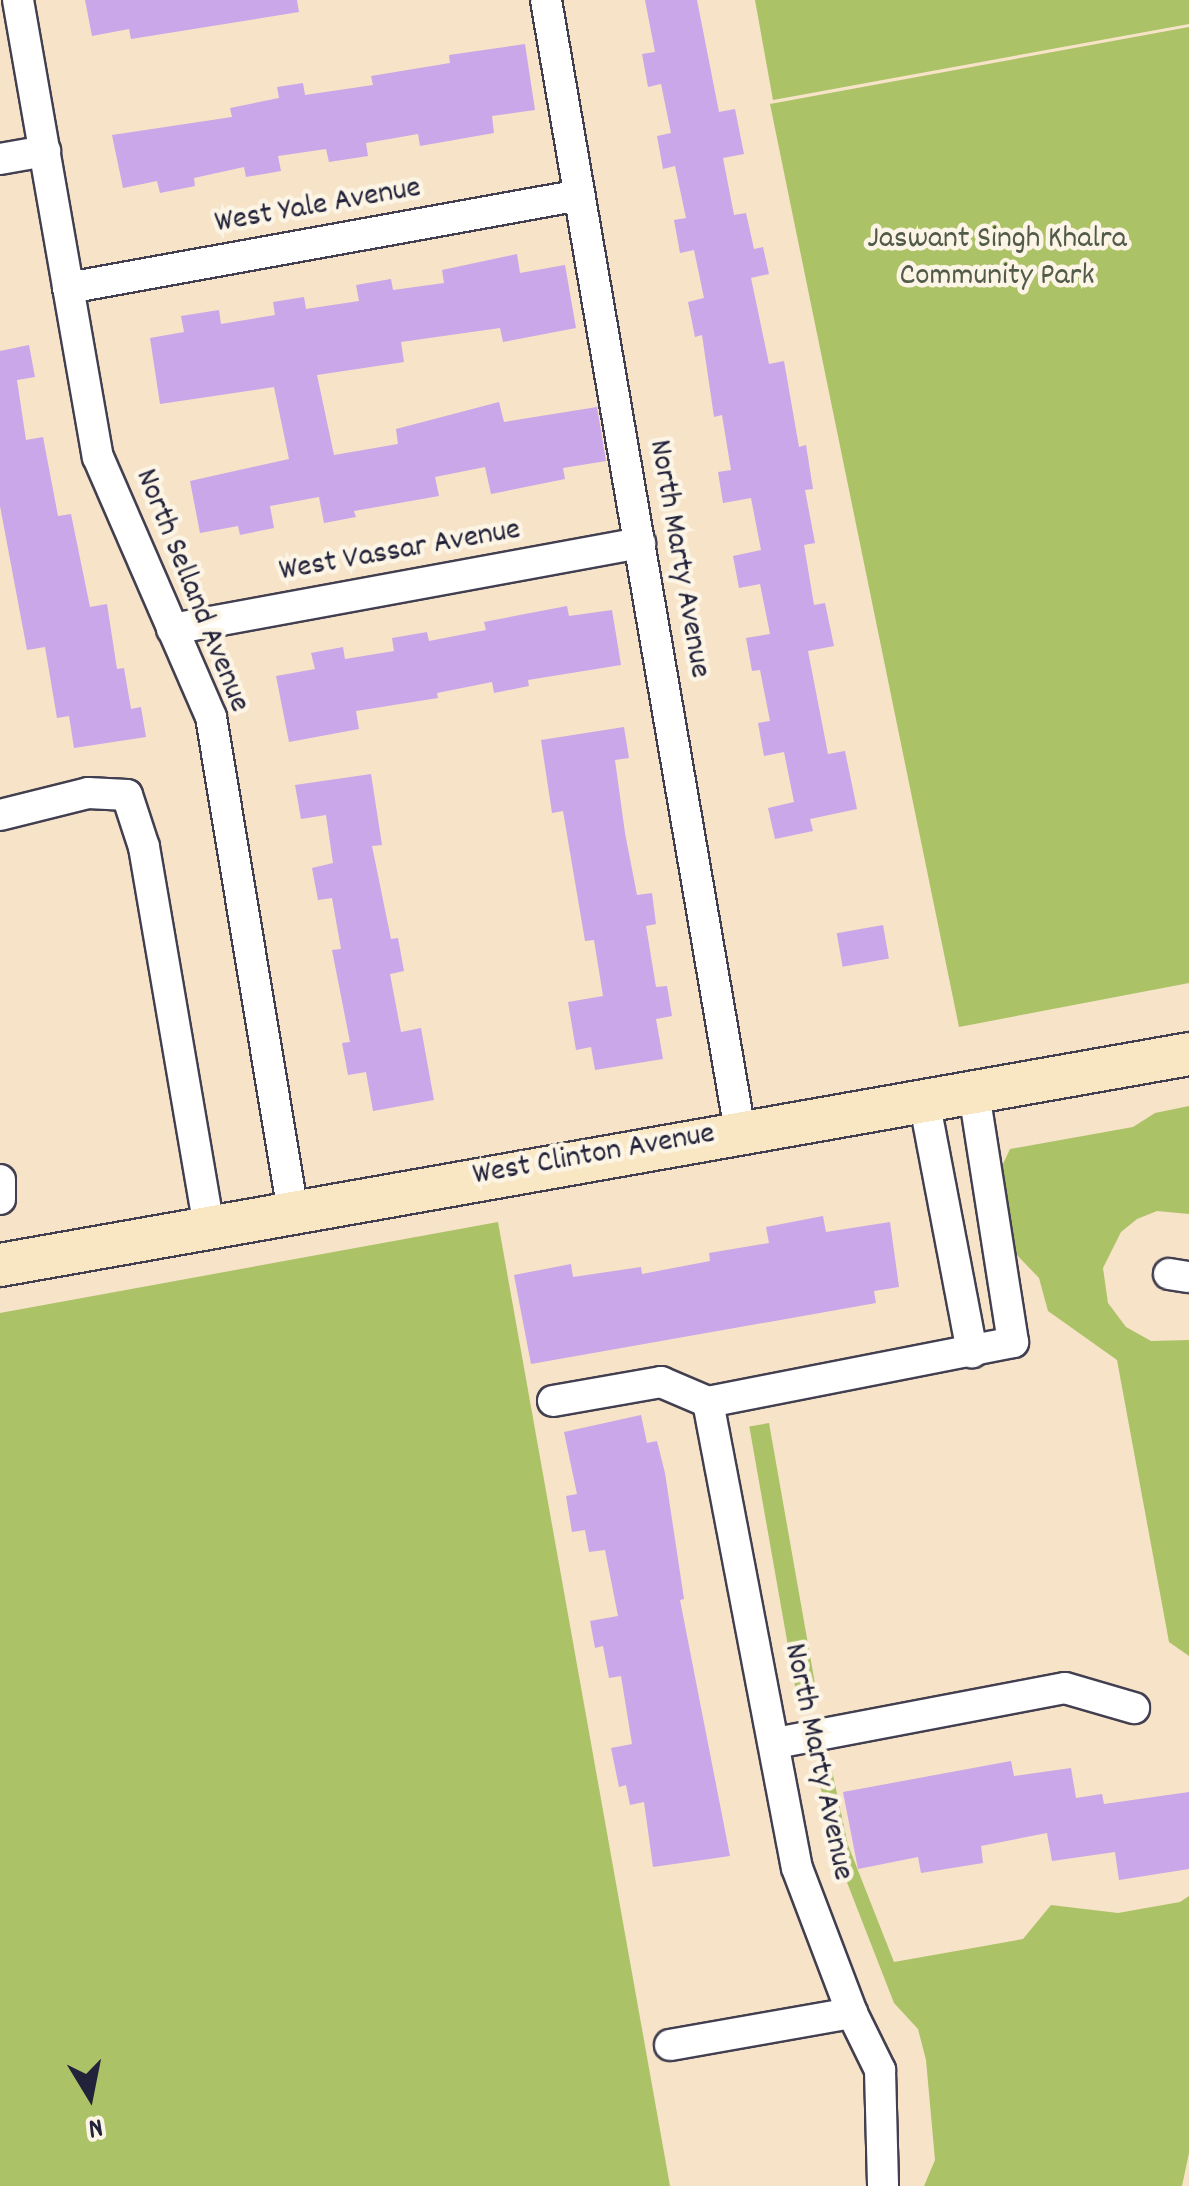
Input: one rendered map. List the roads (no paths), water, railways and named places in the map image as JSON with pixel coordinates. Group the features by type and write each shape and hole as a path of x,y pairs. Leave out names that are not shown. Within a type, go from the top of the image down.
{"main road":[{"name":"West Clinton Avenue","path":"0,1265 740,1130 1189,1054"}],"street":[{"name":"North Selland Avenue","path":"18,0 98,457 211,716 293,1210"},
{"name":"North Marty Avenue","path":"546,0 740,1130"},
{"path":"0,159 44,151"},
{"name":"West Yale Avenue","path":"68,288 580,195"},
{"name":"West Vassar Avenue","path":"172,629 640,542"},
{"path":"0,814 88,793 126,795 144,846 209,1226"},
{"path":"553,1401 661,1382 708,1402 1014,1342 974,1092"},
{"path":"924,1100 972,1352"},
{"path":"0,1180 0,1199"},
{"name":"North Marty Avenue","path":"708,1402 798,1868 852,2013 880,2070 883,2186"},
{"path":"776,1743 1065,1688 1134,1708"},
{"path":"670,2046 852,2013"}],"park label":[{"name":"Jaswant Singh Khalra Community Park","path":"997,260"}]}
